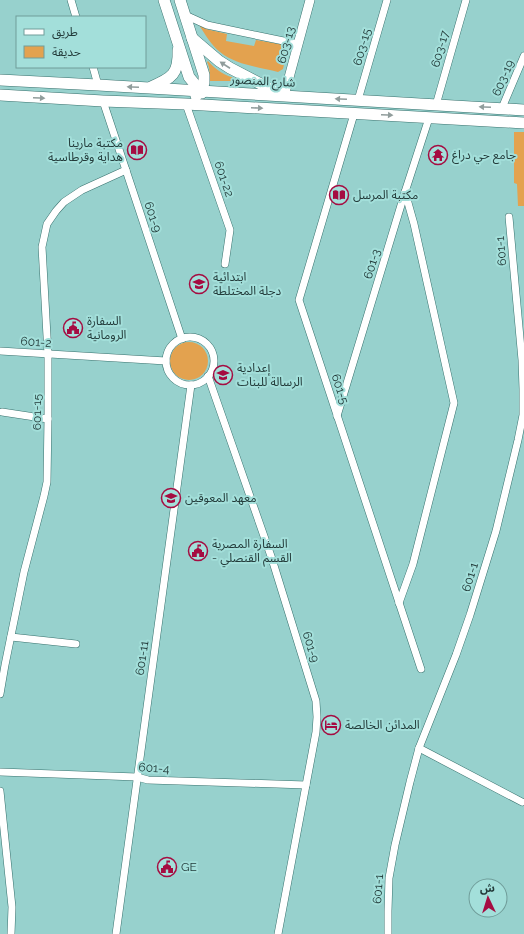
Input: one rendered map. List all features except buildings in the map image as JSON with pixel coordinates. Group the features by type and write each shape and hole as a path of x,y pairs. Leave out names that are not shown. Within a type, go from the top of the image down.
{"main road":[{"path":"164,0 189,77 200,91 218,106"},
{"path":"180,0 204,75 204,83 200,91 192,101 186,104"},
{"path":"192,38 214,57 230,68 284,96"},
{"path":"149,88 165,81 177,69 177,42"},
{"name":"شارع المنصور","path":"0,80 524,110"},
{"path":"0,95 524,123"}],"street":[{"path":"71,0 76,16"},
{"name":"603-13","path":"284,96 310,0"},
{"name":"603-15","path":"358,100 387,0"},
{"name":"603-17","path":"436,104 466,0"},
{"path":"185,14 207,25 298,44"},
{"name":"603-19","path":"502,108 524,56"},
{"path":"92,68 98,85"},
{"name":"601-9","path":"103,101 182,339"},
{"name":"601-22","path":"186,104 230,230 226,264"},
{"name":"601-5","path":"354,114 299,300 421,669"},
{"name":"601-3","path":"337,416 429,118"},
{"name":"601-15","path":"0,694 24,572 47,482 48,354 42,247 47,224 64,202 82,190 126,170"},
{"path":"399,603 413,564 454,404 414,224 405,192"},
{"name":"601-1","path":"388,934 389,878 406,796 419,748 456,655 470,615 496,531 518,440 522,414 522,360 509,218"},
{"path":"190,338 204,342 212,354 212,369 204,381 197,384 190,385 178,382 169,374 167,368 167,354 170,348 182,339 190,338"},
{"name":"601-2","path":"0,351 166,361"},
{"name":"601-9","path":"208,376 272,559 316,701 316,732 278,934"},
{"name":"601-11","path":"116,934 190,385"},
{"path":"2,412 48,418"},
{"path":"11,637 76,644"},
{"path":"419,748 522,802"},
{"name":"601-4","path":"0,772 137,777 148,780 306,785"},
{"path":"0,791 12,907 12,934"}],"green space":[{"path":"199,25 206,29 227,34 226,41 254,46 256,40 285,45 287,50 283,69 278,72 233,60 220,52 214,46"},
{"path":"208,61 221,72 237,80 209,81 210,71"},
{"path":"514,132 524,132 524,206 518,206 517,184 514,183"},
{"path":"185,342 193,342 203,347 207,354 207,368 203,375 193,380 185,380 175,375 173,372 170,365 170,357 175,347 178,345"}],"place":[{"name":"مكتبة مارينا هداية وقرطاسية","path":"137,150"},
{"name":"جامع حي دراغ","path":"438,155"},
{"name":"مكتبة المرسل","path":"339,195"},
{"name":"ابتدائية دجلة المختلطة","path":"199,284"},
{"name":"السفارة الرومانية","path":"73,328"},
{"name":"إعدادية الرسالة للبنات","path":"223,375"},
{"name":"معهد المعوقين","path":"171,498"},
{"name":"السفارة المصرية - القسم القنصلي","path":"198,551"},
{"name":"المدائن الخالصة","path":"331,725"},
{"name":"GE","path":"167,867"}]}
